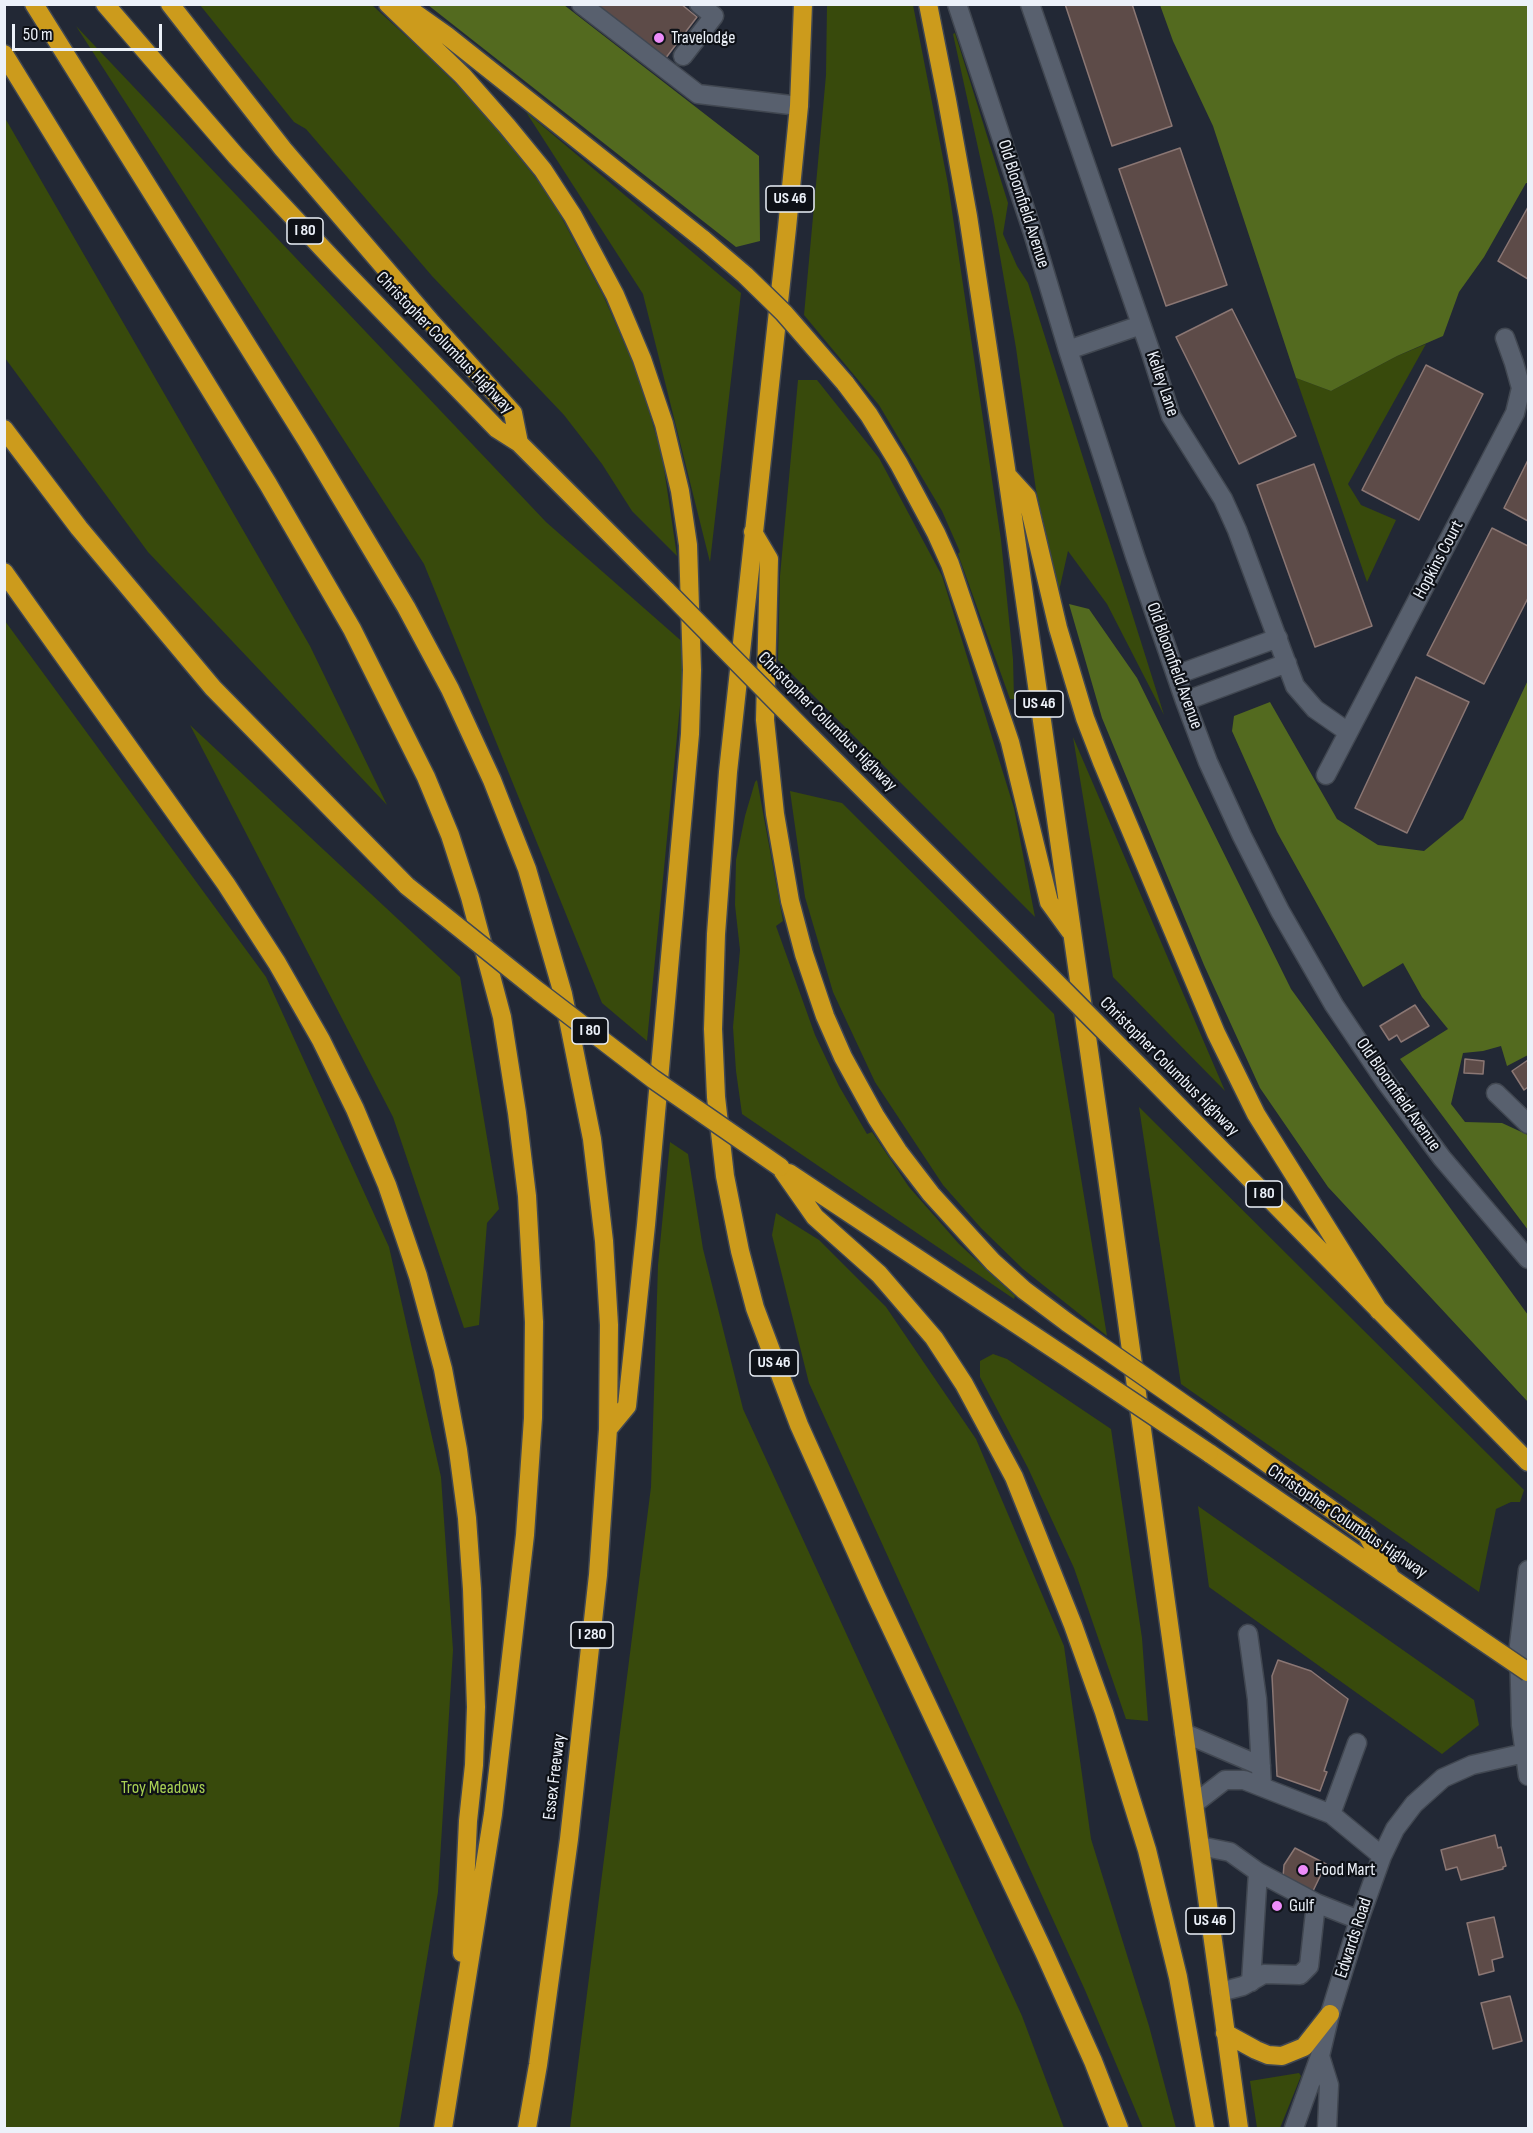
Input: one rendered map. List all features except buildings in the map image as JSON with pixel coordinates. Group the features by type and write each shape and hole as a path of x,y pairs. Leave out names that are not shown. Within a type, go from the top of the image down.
{"highway":[{"name":"Essex Freeway","path":"34,4 307,441 406,607 450,689 496,791 527,869 563,994 587,1110 604,1241 609,1325 608,1430 598,1575 574,1795 538,2065 527,2128"},
{"name":"Christopher Columbus Highway","path":"105,4 186,99 287,211 497,429 519,443 668,591 1523,1456"},
{"path":"170,4 282,149 513,413 519,443"},
{"path":"388,4 463,76 507,126 543,170 573,216 615,296 642,359 664,424 680,491 688,545 692,670 690,734 646,1225 627,1406 608,1430"},
{"path":"402,4 446,35 745,275 784,313 845,383 869,416 899,464 950,564 1010,742 1049,902 1072,934"},
{"name":"US 46","path":"803,4 799,106 778,325 753,532 728,772 713,980 716,1097 725,1176 740,1251 755,1308 799,1425 876,1596 1044,1952 1093,2061 1119,2128"},
{"name":"US 46","path":"928,4 968,216 1007,475 1239,2128"},
{"path":"4,54 268,484 352,629 426,777 450,836 470,897 502,1017 527,1196 534,1322 532,1418 525,1535 493,1814 443,2128"},
{"name":"Christopher Columbus Highway","path":"4,429 79,528 213,688 407,886 596,1036 662,1085 780,1167 1209,1453 1528,1672"},
{"path":"1007,475 1027,496 1058,628 1094,740 1211,1023 1256,1114 1379,1311"},
{"path":"753,532 769,559 765,720 776,825 793,911 804,954 825,1016 843,1057 876,1117 898,1151 931,1194 993,1262 1024,1290 1367,1535 1392,1578"},
{"path":"4,572 226,884 277,963 321,1040 355,1109 387,1185 418,1276 443,1369 458,1450 467,1518 472,1589 476,1707 464,1896 459,2035"},
{"path":"780,1167 815,1218 879,1274 934,1338 964,1384 1018,1487 1073,1625 1104,1712 1147,1850 1178,1977 1205,2128"},
{"path":"1225,2033 1268,2055 1282,2056 1304,2047 1330,2014"}],"street":[{"path":"581,4 698,94 799,106"},
{"path":"683,56 714,16 699,4"},
{"name":"Old Bloomfield Avenue","path":"957,4 1033,233 1068,350 1176,675 1208,762 1280,911 1334,1005 1442,1158 1528,1260"},
{"name":"Kelley Lane","path":"1030,4 1171,416 1223,500 1295,686 1305,700 1324,718 1348,732"},
{"path":"1068,350 1141,325"},
{"name":"Hopkins Court","path":"1326,775 1515,413 1521,388 1504,338"},
{"path":"1176,675 1278,638"},
{"path":"1185,701 1287,663"},
{"path":"1496,1093 1528,1124"},
{"path":"1528,1570 1519,1645 1519,1701 1528,1776"},
{"path":"1248,1634 1257,1698 1262,1786"},
{"path":"1184,1734 1261,1766"},
{"path":"1331,1814 1357,1743"},
{"name":"Edwards Road","path":"1294,2128 1320,2056 1330,2014 1359,1920 1382,1856 1395,1829 1414,1804 1443,1778 1472,1765 1524,1753"},
{"path":"1194,1804 1225,1780 1244,1780 1331,1814 1382,1856"},
{"path":"1200,1846 1230,1852 1258,1872 1316,1903 1359,1920"},
{"path":"1251,1982 1258,1872"},
{"path":"1220,1992 1251,1982 1263,1974 1300,1975 1309,1966 1316,1903"},
{"path":"1320,2056 1329,2085 1327,2128"}],"green space":[{"path":"200,5 372,5 427,55 483,111 550,196 603,295 638,374 662,455 677,556 632,511 602,464 564,415 432,276 306,129 294,122"},
{"path":"428,5 564,5 759,156 760,241 736,247"},
{"path":"827,5 913,5 948,184 1001,540 1013,659 1014,699 1010,699 958,554 960,552 942,511 879,405 804,315 826,75"},
{"path":"1160,5 1528,5 1528,183 1484,257 1459,292 1443,336 1397,356 1331,391 1296,378 1213,126 1173,41"},
{"path":"76,26 546,522 686,645 647,1041 602,1003 424,564"},
{"path":"955,33 1008,203 1003,234 1017,266 1028,283 1164,715 1107,604 1068,551 1059,591 1036,490 1016,348 993,216 953,34"},
{"path":"526,112 741,293 710,562 643,294"},
{"path":"5,118 310,646 387,805 148,552 5,358"},
{"path":"1426,344 1348,484 1361,505 1396,520 1367,582 1296,378 1331,391 1397,356"},
{"path":"798,380 817,380 879,458 942,576 1014,808 1035,917 778,660 780,576"},
{"path":"1069,604 1089,609 1137,678 1291,989 1528,1315 1528,1402 1328,1187 1260,1088 1204,965 1102,718"},
{"name":"Troy Meadows","path":"5,621 266,977 389,1247 441,1477 453,1650 438,1892 399,2128 5,2128"},
{"path":"1528,680 1528,1055 1507,1066 1501,1046 1463,1053 1451,1104 1465,1122 1502,1123 1528,1135 1528,1230 1400,1059 1448,1029 1422,997 1403,963 1363,987 1277,832 1232,731 1234,716 1270,702 1337,819 1378,845 1424,851 1463,819"},
{"path":"190,725 460,977 499,1209 487,1223 479,1325 464,1328 393,1117"},
{"path":"1073,737 1225,1091 1113,977"},
{"path":"757,780 783,921 776,926 815,1035 839,1086 867,1134 872,1132 909,1187 959,1244 1015,1296 1014,1299 742,1114 733,1027 740,950 735,905 736,860 745,816"},
{"path":"790,791 842,803 1054,1014 1107,1336 1023,1269 981,1228 943,1185 875,1082 833,992 805,897"},
{"path":"1139,1107 1524,1490 1520,1502 1511,1502 1496,1509 1479,1592 1181,1384"},
{"path":"670,1142 688,1154 703,1249 743,1409 1022,2016 1064,2128 570,2128 651,1487 658,1265"},
{"path":"776,1213 819,1240 886,1307 976,1439 1064,1646 1091,1839 1149,2026 1176,2128 1143,2128 1085,1990 809,1383 772,1235"},
{"path":"993,1354 1007,1359 1111,1429 1142,1638 1148,1721 1126,1719 1074,1568 1028,1468 980,1377 980,1361"},
{"path":"1198,1506 1474,1700 1479,1725 1442,1754 1209,1587"},
{"path":"1299,2073 1301,2076 1280,2128 1257,2128 1250,2081"}],"place":[{"name":"Travelodge","path":"659,38"},
{"name":"Food Mart","path":"1303,1870"},
{"name":"Gulf","path":"1277,1906"}]}
